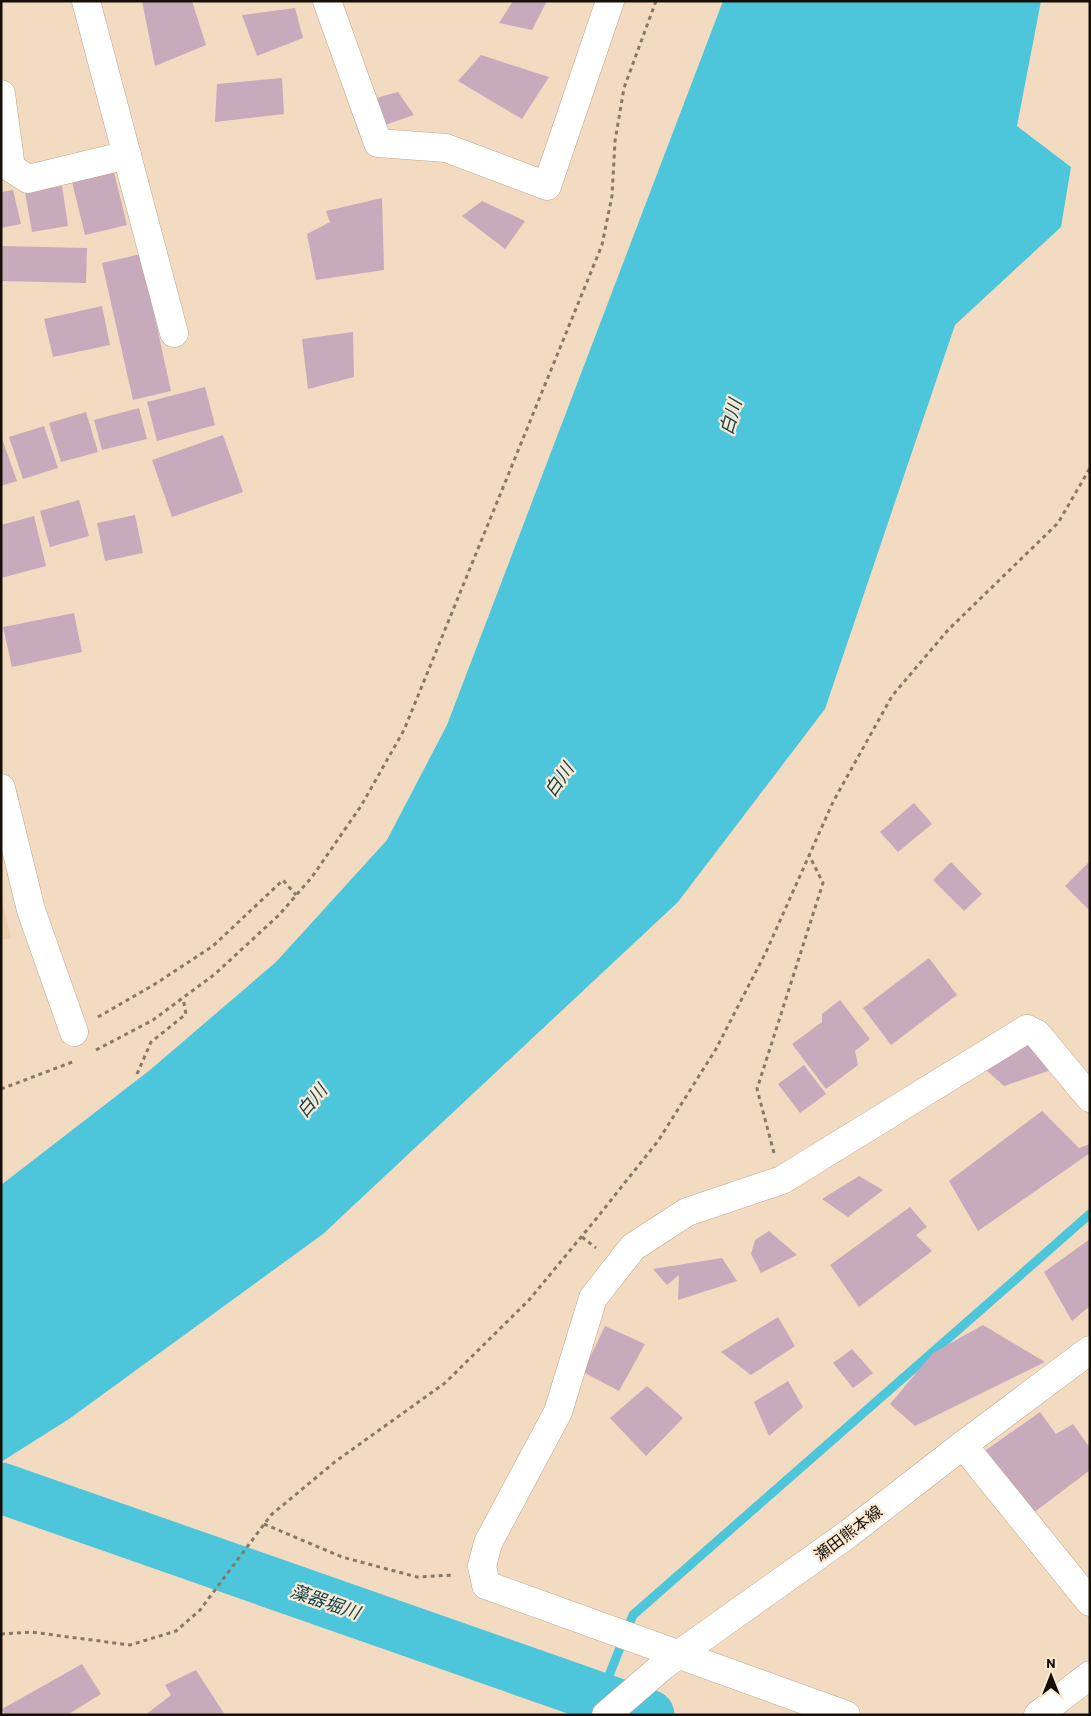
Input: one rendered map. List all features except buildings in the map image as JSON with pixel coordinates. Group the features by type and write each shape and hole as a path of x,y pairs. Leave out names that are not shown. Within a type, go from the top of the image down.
{"street":[{"path":"86,1 174,333"},
{"path":"327,1 378,143 446,148 547,186 610,1"},
{"path":"1,94 11,168 28,179 127,155"},
{"path":"1,788 30,910 74,1032"},
{"path":"846,1715 672,1660 486,1585 482,1566 488,1543 558,1412 593,1298 633,1247 687,1212 782,1180 1027,1029 1037,1034 1090,1098"},
{"name":"瀬田熊本線","path":"606,1715 672,1660 848,1534 1090,1350"},
{"path":"963,1445 1090,1602"},
{"path":"1038,1715 1090,1675"}],"path":[{"path":"92,1052 154,1020 215,974 279,915 312,877 361,806 404,730 602,244 612,196 615,141 624,88 656,1"},
{"path":"1,1634 31,1632 130,1645 176,1631 200,1610 271,1515 336,1461 445,1383 529,1300 658,1141 716,1049 766,952 833,802 892,696 948,630 1058,523 1090,468"},
{"path":"782,1180 757,1089 823,883 809,855"},
{"path":"74,1032 156,984 212,946 283,880 296,895"},
{"path":"138,1074 152,1042 186,1014 183,998"},
{"path":"1,1090 83,1057"},
{"path":"264,1524 342,1557 417,1576 484,1574"}],"shaded area":[{"path":"1,896 11,938 1,940"}],"water":[{"name":"白川","path":"723,1 1041,1 1017,126 1071,167 1061,227 955,325 825,709 678,902 323,1234 69,1419 1,1462 1,1185 150,1070 276,962 387,840 447,725"}],"waterway":[{"path":"608,1678 633,1615 1090,1214"},
{"name":"藻器堀川","path":"1,1488 649,1715"}]}
